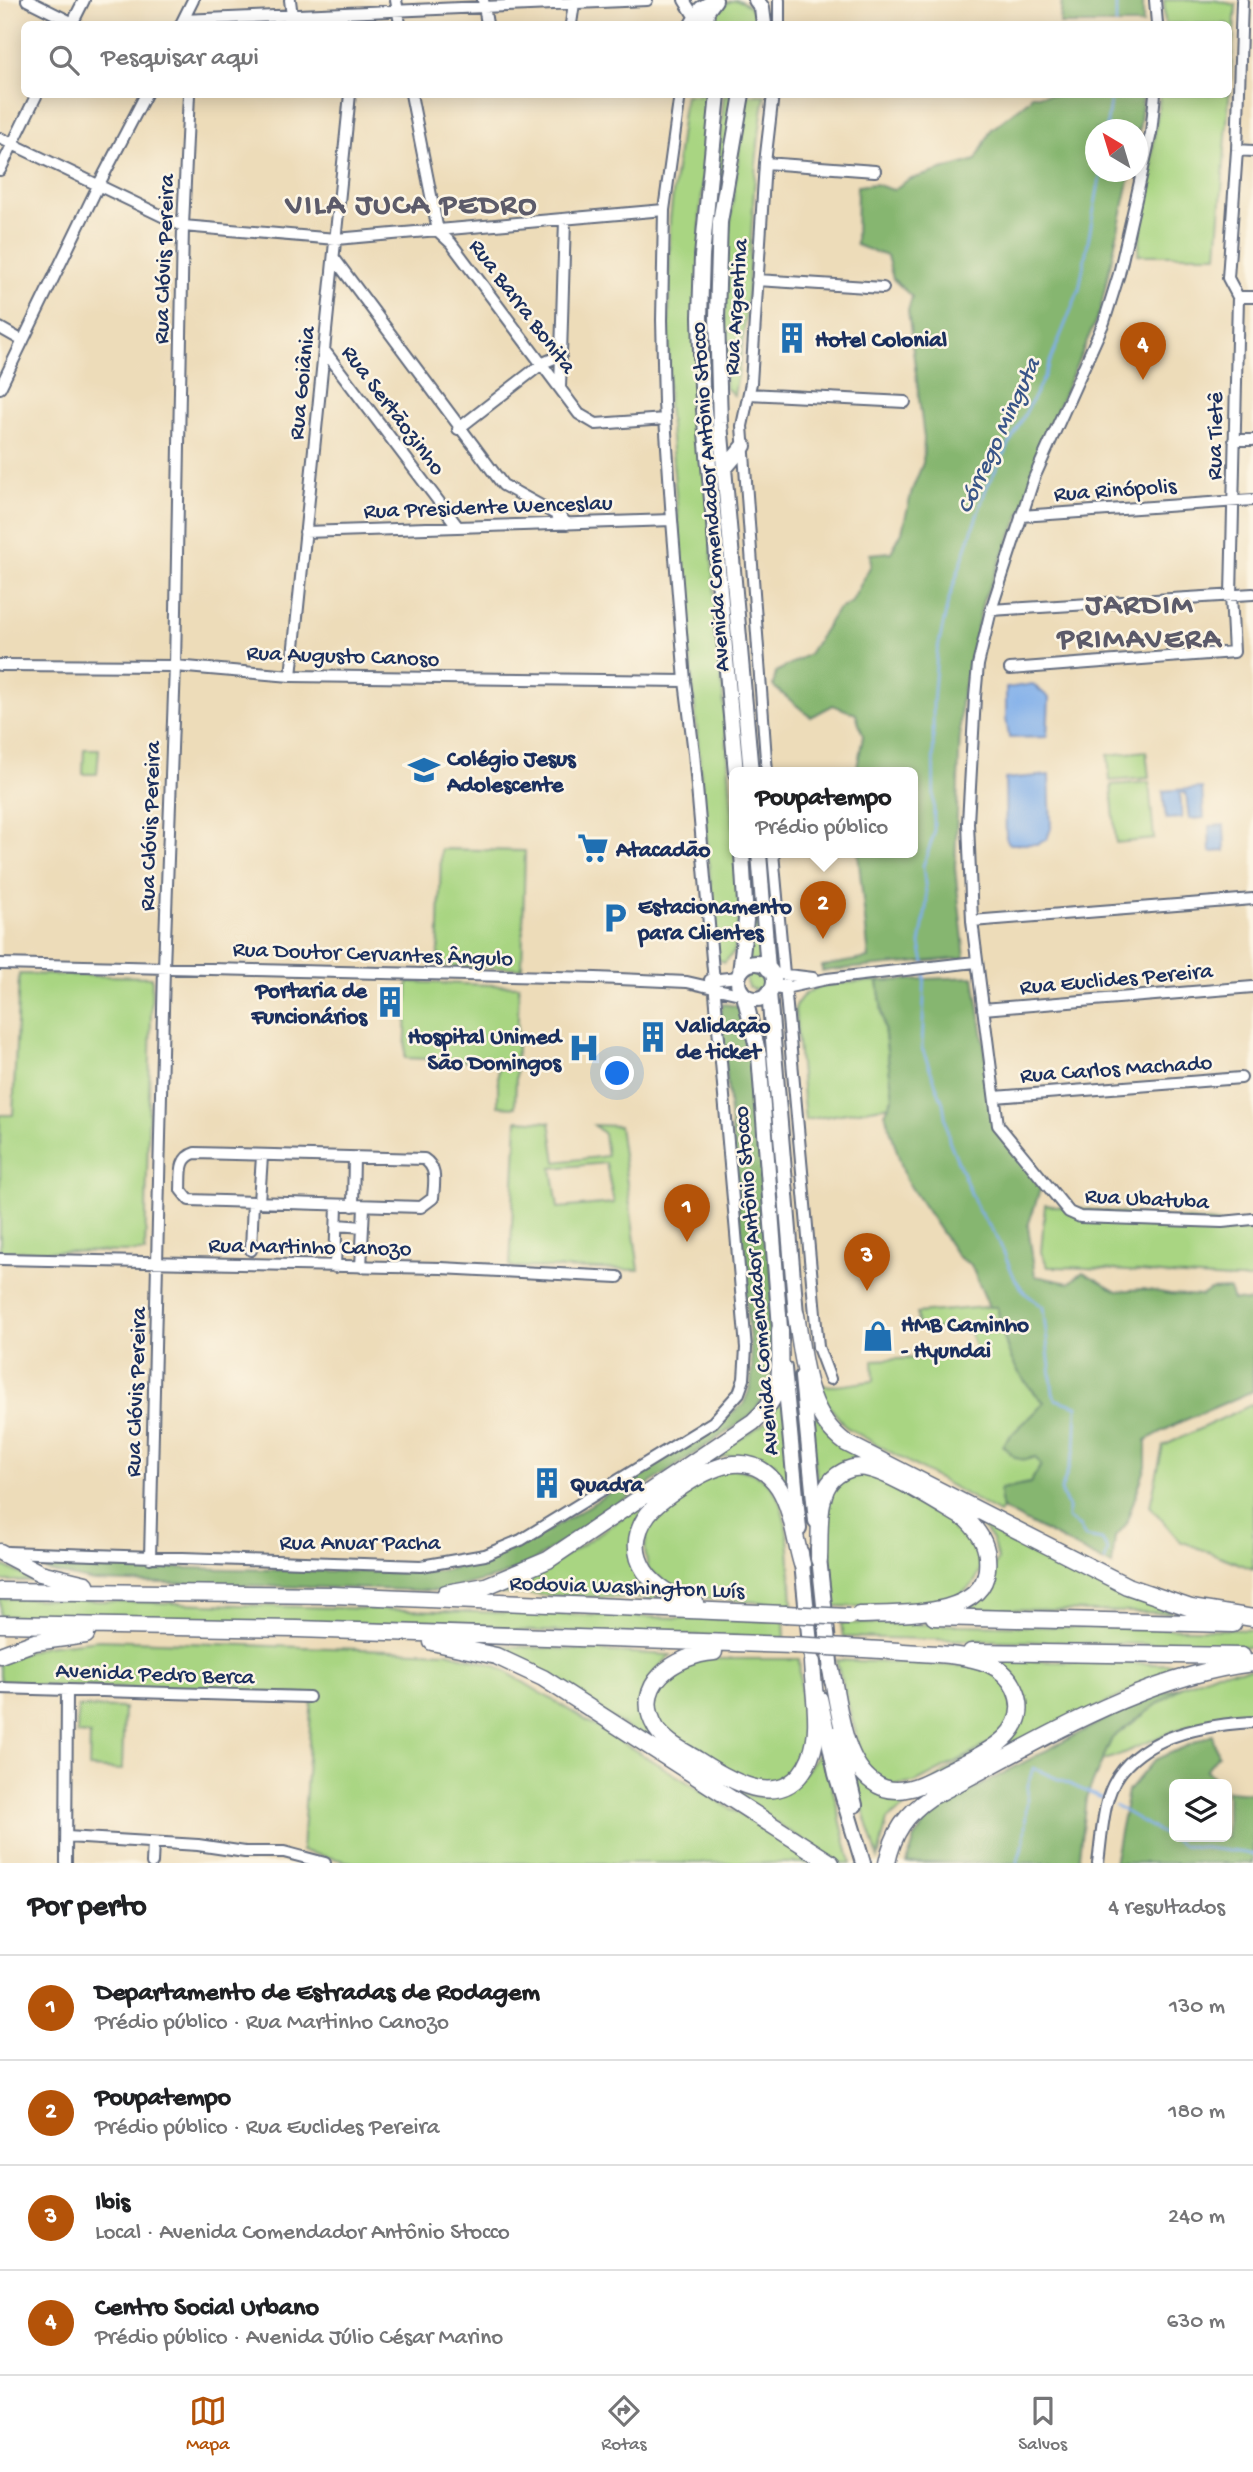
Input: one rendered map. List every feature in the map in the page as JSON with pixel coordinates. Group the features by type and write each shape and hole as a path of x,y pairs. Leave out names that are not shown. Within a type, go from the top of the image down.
{"highway":[{"path":"796,1315 814,1404 827,1426 846,1443 1127,1586 1191,1608 1253,1618"},
{"path":"332,1595 466,1591 518,1574 569,1548 729,1440 770,1407 778,1393 780,1330"},
{"path":"757,1612 679,1600 652,1583 639,1549 642,1525 656,1505 715,1466 744,1464 769,1477 781,1494 802,1564"},
{"path":"819,1559 822,1502 827,1488 841,1472 855,1467 878,1472 958,1515 977,1530 985,1543 986,1575 979,1590 965,1601 950,1608 854,1616"},
{"path":"0,1552 55,1578 179,1593"},
{"name":"Rodovia Washington Luís","path":"0,1591 332,1595 785,1614 1253,1624"},
{"path":"0,1624 297,1629 789,1645 889,1651 964,1658 1000,1669 1017,1693 1019,1716 1000,1745 918,1786 891,1790 876,1785 856,1763 831,1670"},
{"path":"0,1655 55,1637 158,1633 176,1628"},
{"path":"297,1629 455,1646 517,1665 831,1863"},
{"path":"789,1645 692,1654 678,1660 656,1681 651,1693 649,1706 655,1725 667,1740 743,1787 763,1790 784,1786 805,1767 815,1742 812,1662"},
{"path":"889,1651 1253,1656"},
{"path":"887,1863 900,1827 914,1809 931,1797 1157,1685 1190,1673 1253,1662"}],"main road":[{"path":"706,21 714,0"},
{"path":"756,0 762,8 764,21"},
{"name":"Avenida Comendador Antônio Stocco","path":"718,98 702,257 701,359 735,767"},
{"name":"Avenida Comendador Antônio Stocco","path":"741,98 720,222 716,266 718,379 751,767"},
{"path":"726,467 744,446"},
{"path":"742,858 746,920 738,986 744,995 755,999 775,990 760,858"},
{"path":"739,975 751,964 760,964 774,973"},
{"name":"Avenida Comendador Antônio Stocco","path":"775,990 796,1315 831,1670 844,1763 873,1863"},
{"name":"Avenida Comendador Antônio Stocco","path":"744,995 758,1055 780,1330 812,1662 836,1774 863,1863"}],"street":[{"path":"27,0 67,21"},
{"path":"74,21 85,0"},
{"path":"182,21 193,0"},
{"path":"289,0 292,20"},
{"path":"237,21 292,20 397,5 646,0"},
{"path":"684,0 694,21"},
{"path":"695,21 704,3 714,0"},
{"path":"779,0 779,21"},
{"path":"1155,0 1157,21"},
{"path":"1241,0 1253,1"},
{"name":"Rua Tietê","path":"1010,669 1234,652 1231,594 1238,297 1228,278 1237,150 1241,0"},
{"path":"484,3 487,21"},
{"path":"571,21 574,3"},
{"path":"0,170 35,98"},
{"path":"0,388 144,98"},
{"name":"Rua Clóvis Pereira","path":"150,1558 164,968 175,666 183,226 189,98"},
{"name":"Rua Goiânia","path":"291,676 350,98"},
{"name":"Rua Barra Bonita","path":"412,98 438,232 451,243 579,414 596,424 665,419"},
{"path":"679,98 664,210 662,320 665,419 685,681 715,983 739,975"},
{"name":"Rua Argentina","path":"767,767 742,426 749,394 765,163 773,98"},
{"path":"995,1097 975,962 968,822 978,665 991,610 1034,478 1108,310 1148,145 1154,98"},
{"path":"0,138 183,226 336,239 664,210"},
{"path":"1237,150 1253,151"},
{"path":"765,163 875,171"},
{"path":"560,388 565,220"},
{"path":"334,258 458,429 503,485 561,517 567,524"},
{"path":"757,279 883,288"},
{"path":"1238,297 1253,297"},
{"path":"0,328 23,341"},
{"path":"458,429 543,363 557,357 561,348"},
{"name":"Rua Sertãozinho","path":"324,350 458,527"},
{"path":"749,394 905,402"},
{"path":"1234,440 1253,440"},
{"name":"Rua Rinópolis","path":"1021,516 1253,500"},
{"name":"Rua Presidente Wenceslau","path":"305,532 673,520"},
{"path":"991,610 1253,594"},
{"name":"Rua Augusto Canoso","path":"0,665 175,666 291,676 685,681"},
{"path":"773,858 774,973 827,979"},
{"path":"972,922 1253,899"},
{"path":"830,1379 818,1347 775,990 827,979 975,962"},
{"name":"Rua Doutor Cervantes Ângulo","path":"0,964 715,983 744,995"},
{"name":"Rua Anuar Pacha","path":"0,1552 424,1566 485,1555 521,1540 713,1422 729,1407 744,1379 746,1348 715,983"},
{"name":"Rua Euclides Pereira","path":"983,1009 1253,988"},
{"name":"Rua Carlos Machado","path":"995,1097 1241,1078"},
{"name":"Rua Ubatuba","path":"995,1097 998,1125 1069,1212 1080,1217 1222,1222 1253,1219"},
{"path":"195,1153 354,1158 424,1159 431,1163 434,1171 433,1198 428,1205 358,1206 189,1200 181,1190 182,1162 187,1155 195,1153"},
{"path":"251,1250 262,1156"},
{"path":"354,1158 358,1206 363,1227 360,1267"},
{"path":"335,1267 337,1205"},
{"path":"337,1225 363,1227"},
{"name":"Rua Martinho Canozo","path":"0,1259 360,1267 618,1277"},
{"name":"Avenida Pedro Berca","path":"0,1688 309,1698"},
{"path":"66,1863 68,1690"},
{"path":"1098,1863 1108,1798 1121,1772 1130,1761 1146,1749 1181,1733 1216,1724 1253,1722"},
{"path":"67,1837 198,1845 245,1858 284,1852 325,1863"},
{"path":"152,1863 153,1843"}],"green space":[{"path":"735,0 744,3 751,8 755,21 716,21 716,15 726,3"},
{"path":"1062,0 1143,0 1143,21 1060,21"},
{"path":"1164,0 1214,0 1236,5 1232,58 1232,21 1165,21"},
{"path":"685,98 712,98 700,215 712,560 729,771 729,858 736,858 740,907 734,952 724,963 717,958 668,405 670,219"},
{"path":"724,98 737,98 711,276 711,357 747,767 742,767 707,376 707,280"},
{"path":"746,98 765,98 759,132 745,320 734,395 725,387 725,265"},
{"path":"1030,98 1143,98 1140,119 1085,119 1085,182 1129,182 1100,311 1052,421 1026,502 983,601 961,700 955,868 965,958 822,971 822,966 869,958 859,858 918,858 918,767 857,767 863,736 856,714 833,705 811,717 773,686 776,672 809,654 837,610 851,603 871,565 870,554 891,552 902,532 912,490 923,463 924,438 908,311 912,297 893,279 887,256 856,245 857,186 875,184 893,190 908,180 976,160 991,130"},
{"path":"1160,98 1229,98 1217,255 1138,255"},
{"path":"84,749 99,749 97,774 83,774"},
{"path":"1146,751 1149,778 1110,781 1108,755"},
{"path":"1149,782 1154,839 1116,843 1111,785"},
{"path":"441,849 525,851 522,968 438,966"},
{"path":"751,858 756,858 764,961 747,961 754,913"},
{"path":"757,968 765,971 768,979 765,987 757,990 749,987 746,979 749,971"},
{"path":"19,974 152,977 145,1252 0,1251 0,1115 13,1115"},
{"path":"974,977 997,1129 1041,1187 1028,1226 1035,1276 1069,1283 1083,1272 1117,1291 1143,1289 1201,1296 1210,1290 1229,1289 1233,1300 1253,1302 1253,1391 1178,1423 1146,1440 1146,1466 1125,1526 1115,1537 1112,1566 1002,1509 1000,1489 1030,1483 1041,1465 1035,1457 1017,1458 1003,1445 1044,1402 1024,1380 1011,1359 997,1307 989,1307 971,1265 958,1257 906,1180 885,1113 893,1097 878,981"},
{"path":"878,981 893,1097 888,1106 805,1120 795,1010 799,1000 817,988 829,985"},
{"path":"408,982 519,986 515,1107 498,1106 498,1062 405,1058"},
{"path":"723,1004 737,1006 743,1016 753,1054 776,1327 771,1338 771,1375 768,1387 760,1404 748,1418 532,1562 501,1576 441,1591 93,1581 46,1571 45,1565 422,1573 449,1569 498,1555 542,1534 743,1405 751,1386 752,1365 721,1011"},
{"path":"517,1120 550,1122 556,1162 607,1156 604,1134 594,1125 619,1126 639,1270 510,1267","holes":["606,1163 614,1203 558,1208 552,1168"]},
{"path":"1045,1205 1253,1227 1253,1279 1048,1267 1041,1252"},
{"path":"997,1306 1017,1370 1044,1402 1003,1446 1035,1457 1041,1465 1030,1483 1000,1489 1002,1509 999,1513 846,1427 826,1402 819,1384 838,1386 874,1381 873,1360 978,1356 970,1332 918,1326 917,1313"},
{"path":"784,1398 791,1494 780,1473 765,1462 747,1457 724,1456 646,1508 636,1530 636,1542 641,1567 659,1599 483,1593 553,1564 767,1421"},
{"path":"1253,1404 1253,1569 1180,1541 1150,1506 1163,1446"},
{"path":"809,1408 840,1443 1119,1592 1174,1613 969,1608 982,1597 998,1559 992,1540 979,1522 876,1466 818,1491"},
{"path":"726,1467 747,1471 766,1481 781,1505 790,1557 792,1605 682,1596 648,1568 645,1551 647,1524 662,1505"},
{"path":"868,1473 937,1508 971,1531 979,1545 982,1560 980,1571 971,1586 955,1597 936,1603 891,1607 829,1606 824,1543 828,1496 833,1486 841,1479"},
{"path":"0,1564 35,1581 0,1581"},
{"path":"0,1598 784,1621 785,1638 0,1616"},
{"path":"841,1623 1253,1630 1253,1647 843,1637"},
{"path":"99,1640 447,1652 495,1665 820,1863 354,1863 302,1851 312,1695 0,1684 0,1661 44,1646"},
{"path":"477,1644 671,1655 653,1675 643,1692 640,1707 643,1721 652,1733 682,1757 728,1785 746,1794 766,1797 783,1792 796,1781 822,1746 851,1863 839,1863 539,1672"},
{"path":"704,1659 799,1659 804,1745 794,1768 768,1783 741,1782 662,1731 651,1710 665,1674"},
{"path":"836,1660 985,1667 1007,1685 1014,1712 998,1740 915,1783 896,1785 876,1779 864,1764"},
{"path":"997,1660 1197,1665 1198,1669 1141,1686 914,1799 887,1820 878,1858 851,1769 911,1795 1023,1720"},
{"path":"1253,1669 1253,1718 1184,1728 1101,1761 1112,1738 1180,1687 1217,1672"},
{"path":"1182,1686 1112,1738 1086,1798 1078,1863 907,1863 915,1838 934,1810 1134,1704"},
{"path":"78,1707 124,1708 122,1770 89,1768 90,1735 77,1734"},
{"path":"1212,1735 1218,1755 1206,1770 1215,1779 1169,1779 1169,1842 1232,1842 1232,1791 1253,1793 1253,1863 1114,1863 1128,1791 1154,1760"}],"water":[{"path":"1033,684 1049,698 1047,737 1009,738 1006,688"},
{"path":"1049,775 1051,828 1047,839 1038,844 1010,844 1006,839 1005,779"},
{"path":"1202,788 1204,818 1189,819 1186,793 1180,793 1182,818 1166,819 1163,791"},
{"path":"1224,825 1225,851 1210,852 1209,826"}],"waterway":[{"name":"Córrego Minguta","path":"1116,0 1116,21"},
{"name":"Córrego Minguta","path":"1108,119 1110,98"},
{"name":"Córrego Minguta","path":"924,963 920,944 927,902 923,866 934,834 933,704 937,653 948,602 986,489 1043,379 1079,290 1099,182"},
{"name":"Córrego Minguta","path":"925,970 922,1048 943,1103 949,1140 978,1210 997,1237 1015,1279 1025,1293 1043,1307 1055,1399 1077,1406 1075,1449 1061,1491 1068,1507 1068,1519 1080,1527 1085,1537 1102,1540 1108,1550 1105,1561"},
{"name":"Córrego Minguta","path":"1017,1863 1024,1842 1028,1785 1033,1768 1101,1798"},
{"path":"1115,1806 1182,1845 1253,1854"}],"place":[{"name":"Hotel Colonial","path":"792,338"},
{"name":"Centro Social Urbano","path":"1143,380"},
{"name":"Colégio Jesus Adolescente","path":"424,770"},
{"name":"Atacadão","path":"593,848"},
{"name":"Estacionamento para Clientes","path":"615,918"},
{"name":"Poupatempo","path":"823,939"},
{"name":"Portaria de Funcionários","path":"390,1002"},
{"name":"Validação de ticket","path":"653,1037"},
{"name":"Hospital Unimed São Domingos","path":"584,1048"},
{"name":"Departamento de Estradas de Rodagem","path":"687,1242"},
{"name":"Ibis","path":"867,1291"},
{"name":"HMB Caminho - Hyundai","path":"878,1336"},
{"name":"Quadra","path":"547,1483"}],"district":[{"name":"VILA JUCA PEDRO","path":"412,203"},
{"name":"JARDIM PRIMAVERA","path":"1140,620"}]}
